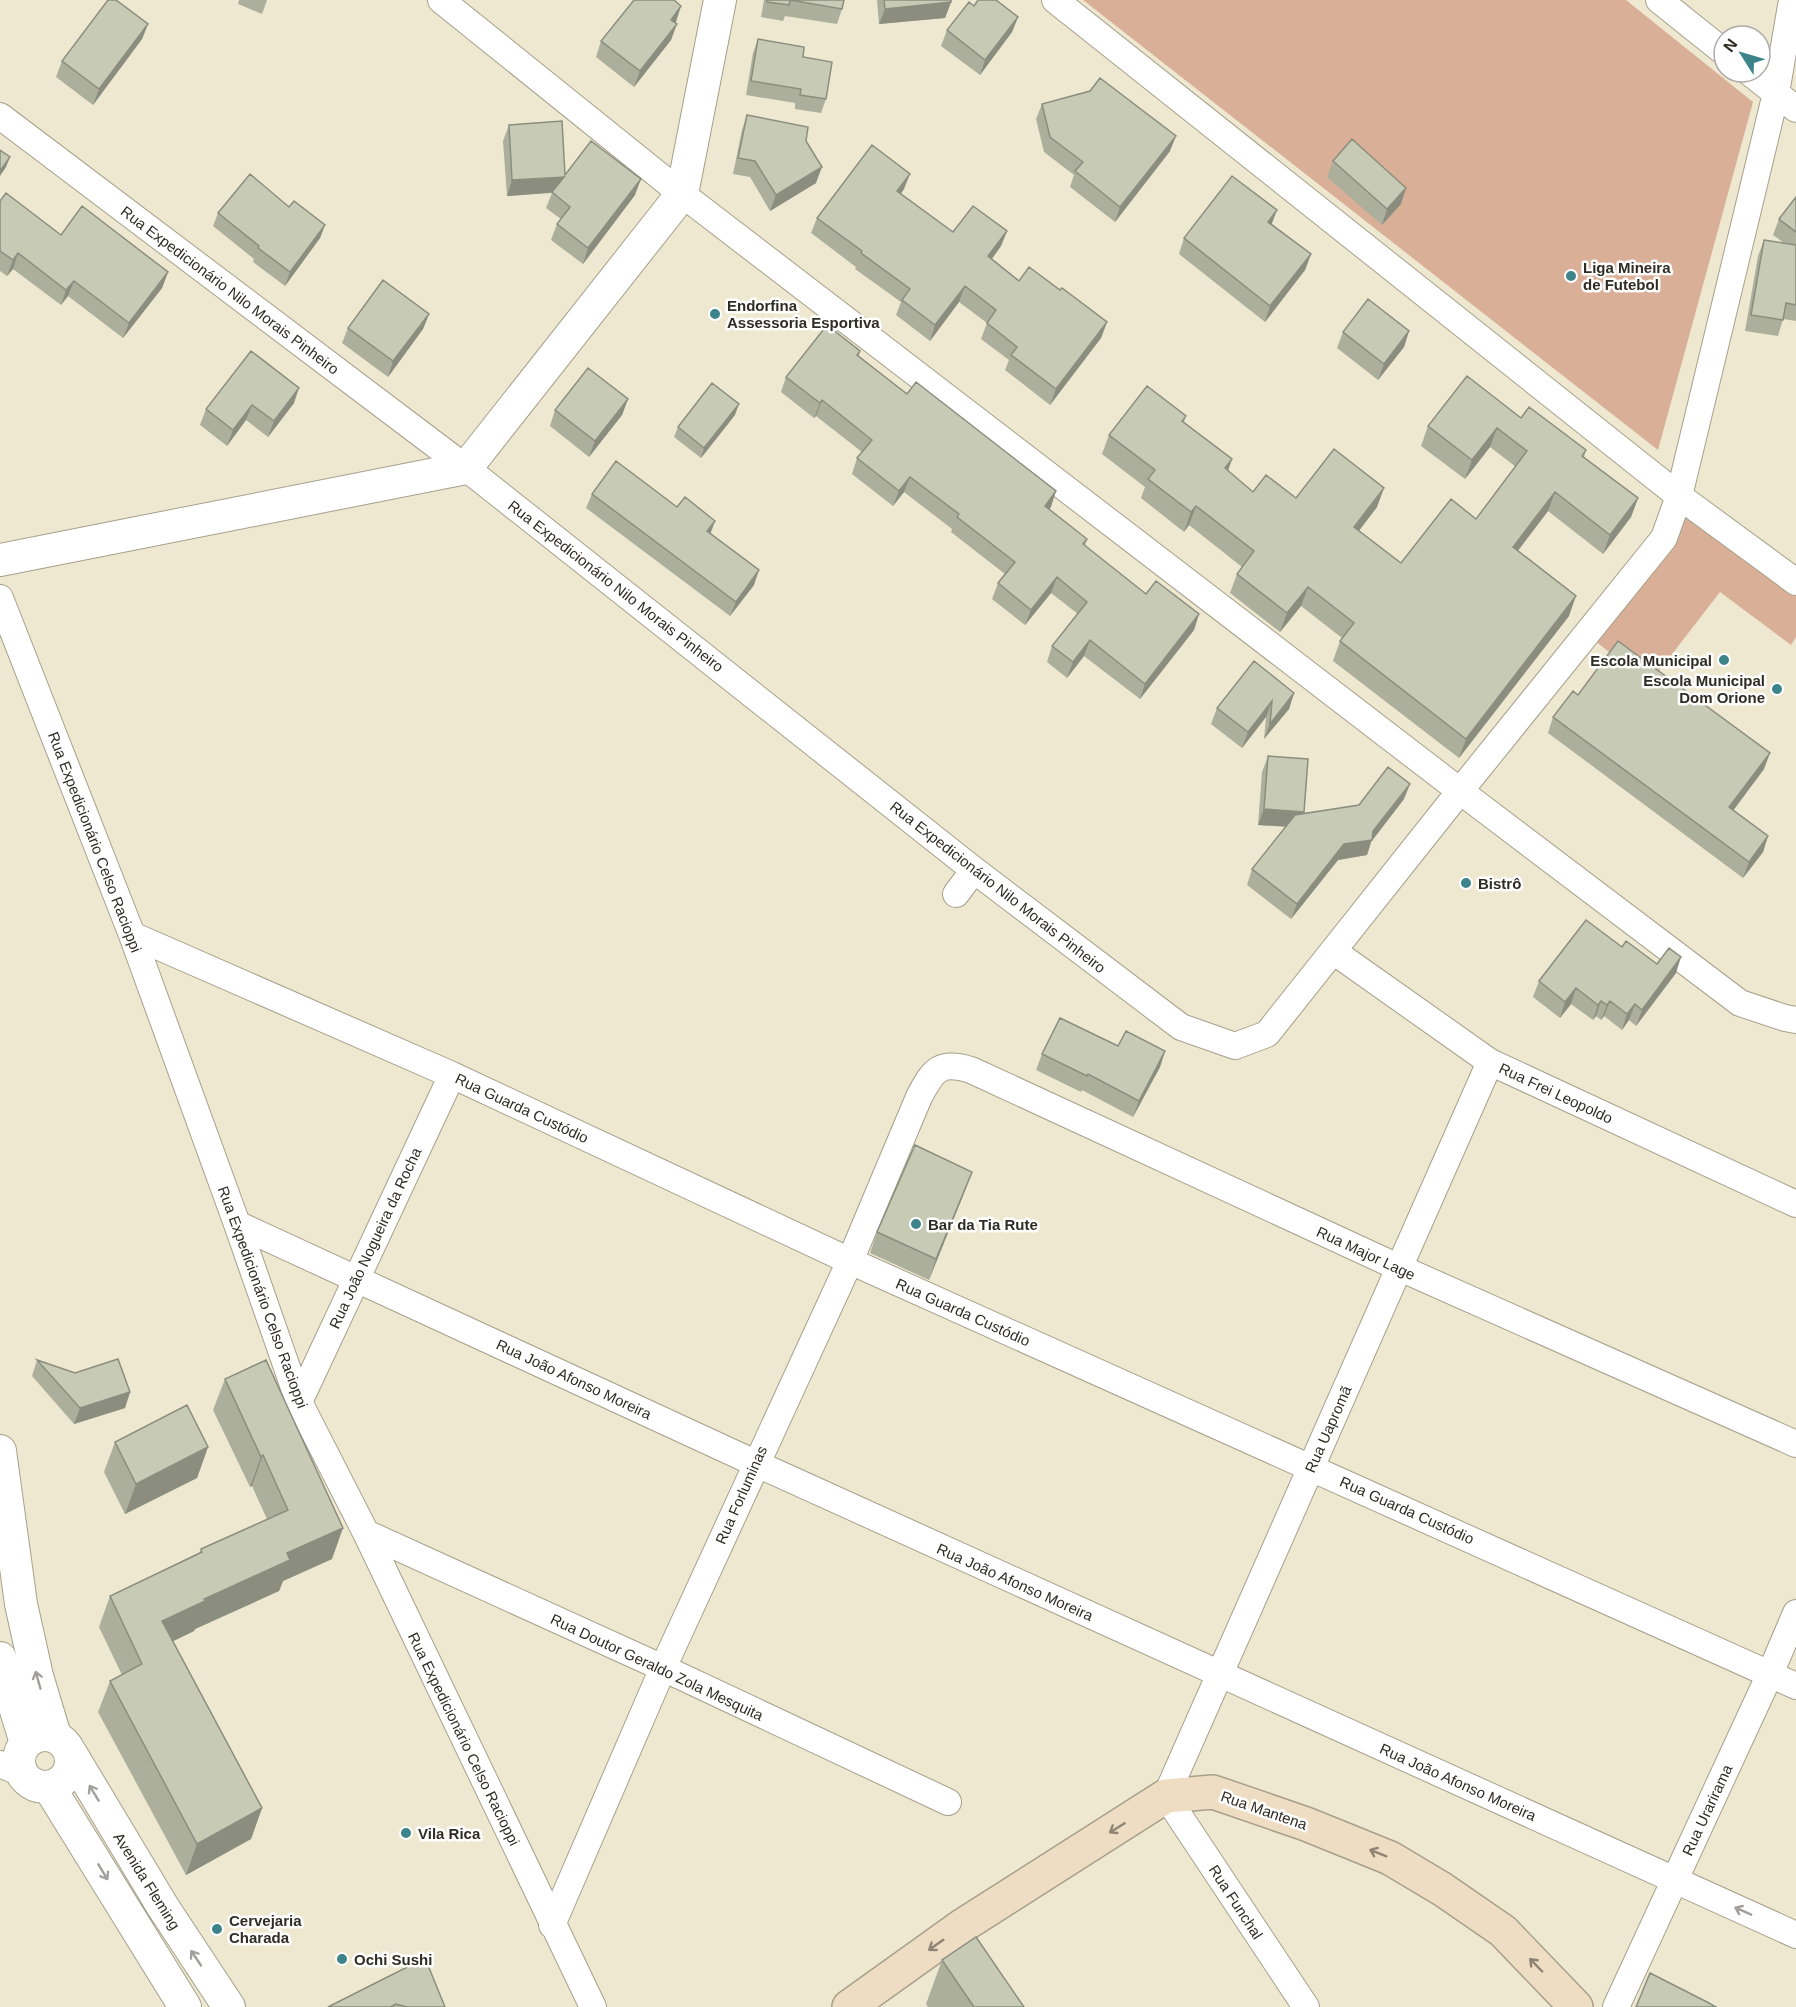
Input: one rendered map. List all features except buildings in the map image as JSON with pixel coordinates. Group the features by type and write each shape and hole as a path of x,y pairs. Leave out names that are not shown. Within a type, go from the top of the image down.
{"main road":[{"name":"Rua Mantena","path":"849,2007 968,1935 1167,1796 1213,1792 1306,1824 1390,1858 1442,1889 1503,1931 1576,2007"}],"street":[{"path":"441,0 682,194 1740,1003 1796,1020"},
{"path":"0,560 466,468 682,194 720,0"},
{"path":"1055,0 1679,496 1796,582"},
{"path":"1659,0 1712,42"},
{"path":"1334,951 1664,538 1679,496 1776,93 1791,0"},
{"path":"1764,84 1796,109"},
{"name":"Rua Expedicionário Nilo Morais Pinheiro","path":"0,116 466,468 974,870 1181,1028 1235,1046 1267,1034 1334,951"},
{"name":"Rua Expedicionário Celso Racioppi","path":"0,598 132,935 237,1224 298,1402 366,1533 593,2007"},
{"path":"956,894 974,870"},
{"name":"Rua Guarda Custódio","path":"132,935 452,1075 850,1261 1796,1686"},
{"name":"Rua Frei Leopoldo","path":"1334,951 1491,1062 1796,1204"},
{"name":"Rua Uapromã","path":"1167,1796 1491,1062"},
{"name":"Rua Major Lage","path":"938,1070 954,1065 971,1070 1400,1268 1796,1443"},
{"name":"Rua Forluminas","path":"552,1925 755,1463 850,1261 919,1097 927,1082 938,1070"},
{"name":"Rua João Nogueira da Rocha","path":"298,1402 452,1075"},
{"name":"Rua João Afonso Moreira","path":"237,1224 755,1463 1796,1935"},
{"name":"Avenida Fleming","path":"0,1451 21,1604 37,1676 27,1754"},
{"name":"Rua Doutor Geraldo Zola Mesquita","path":"366,1533 663,1668 948,1802"},
{"name":"Rua Urarirama","path":"1617,2007 1796,1613"},
{"name":"Avenida Fleming","path":"0,1658 27,1754 163,1907 229,2007"},
{"path":"27,1754 71,1761 69,1770 57,1784 49,1787 37,1786 28,1781 27,1754"},
{"path":"49,1787 185,2007"},
{"name":"Rua Funchal","path":"1167,1796 1306,2007"}],"shaded area":[{"name":"Liga Mineira de Futebol","path":"1083,0 1626,0 1712,69 1712,84 1731,84 1753,102 1658,450"},
{"path":"1682,499 1796,591 1796,637 1791,645 1720,592 1649,684 1594,640"}],"place":[{"name":"Liga Mineira de Futebol","path":"1571,276"},
{"name":"Endorfina Assessoria Esportiva","path":"715,314"},
{"name":"Escola Municipal","path":"1724,660"},
{"name":"Escola Municipal Dom Orione","path":"1777,689"},
{"name":"Bistrô","path":"1466,883"},
{"name":"Bar da Tia Rute","path":"916,1224"},
{"name":"Vila Rica","path":"406,1833"},
{"name":"Cervejaria Charada","path":"217,1929"},
{"name":"Ochi Sushi","path":"342,1959"}]}
